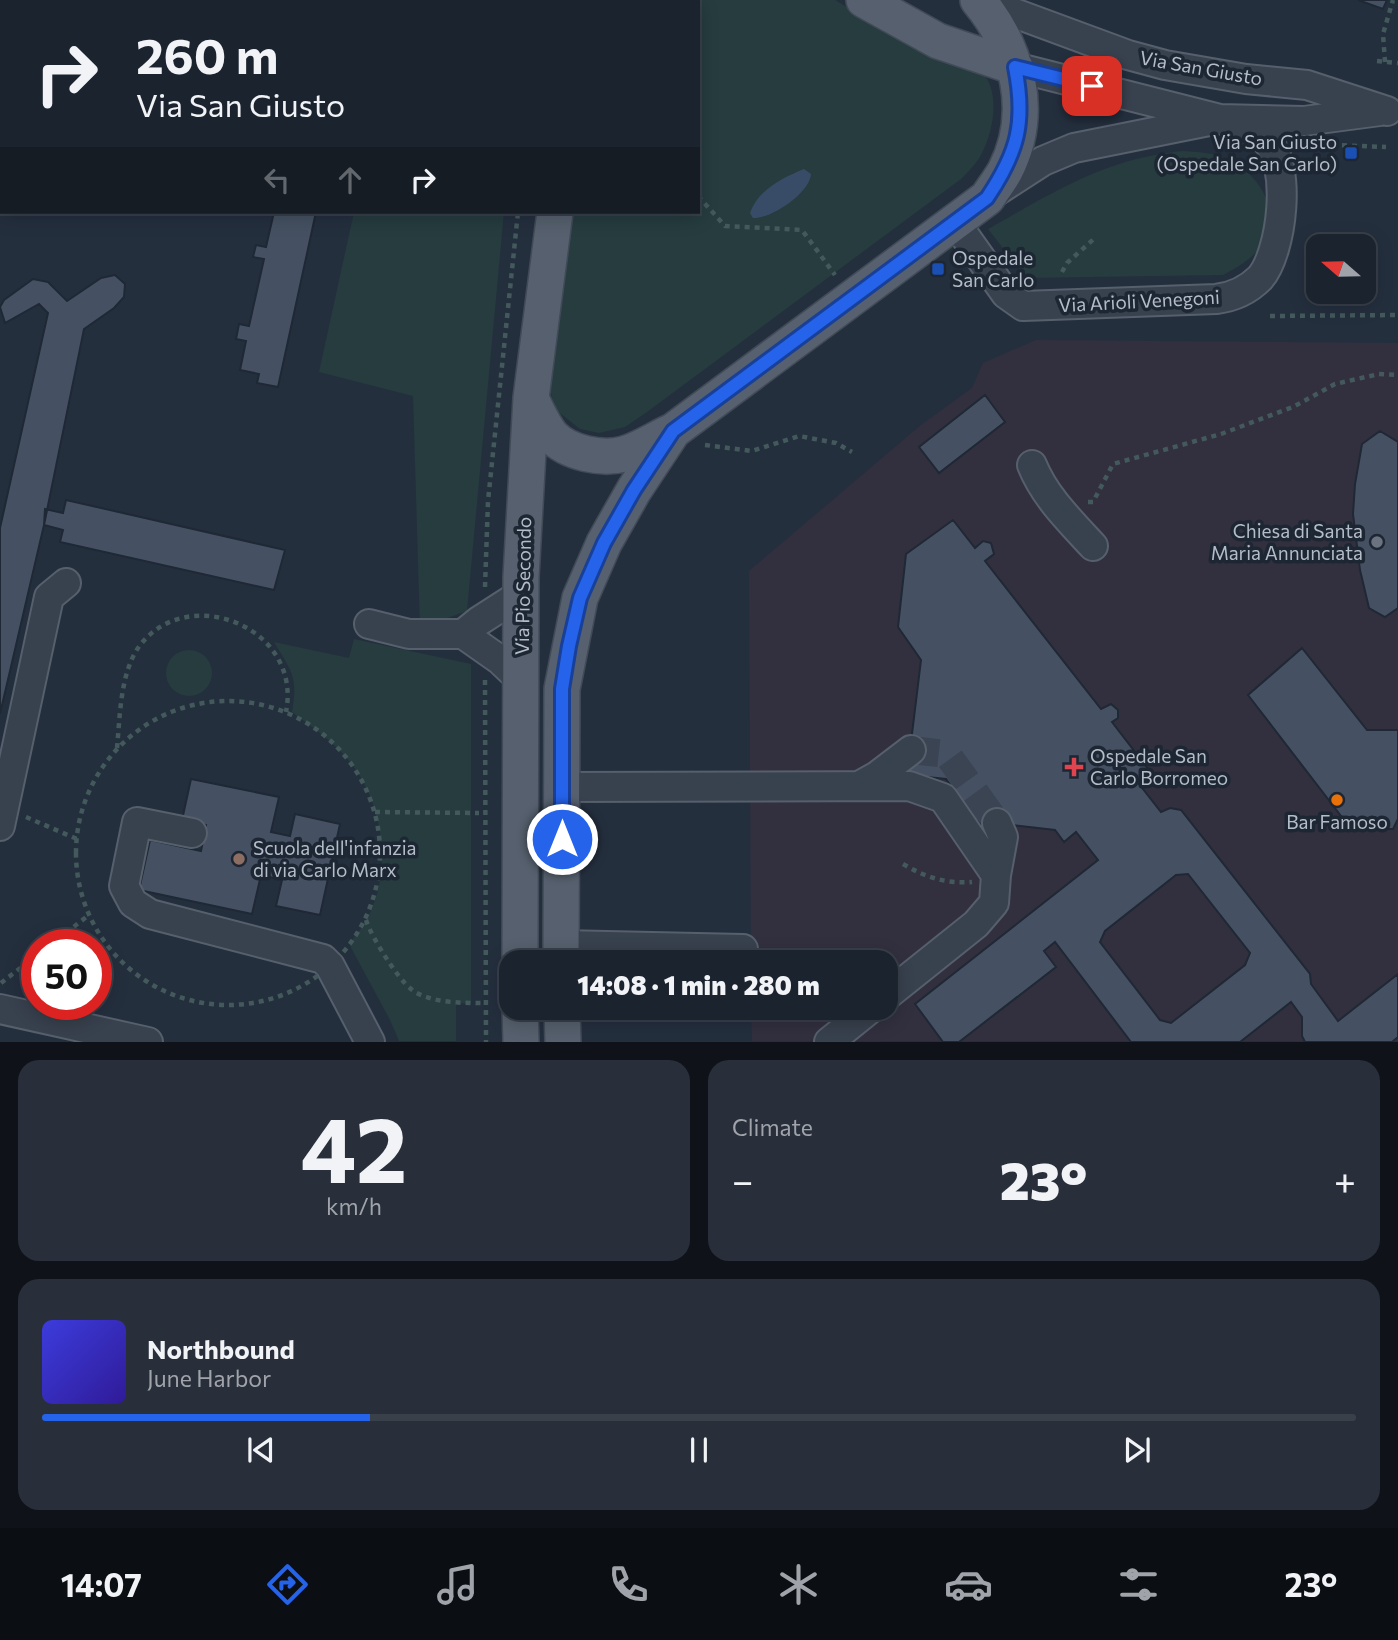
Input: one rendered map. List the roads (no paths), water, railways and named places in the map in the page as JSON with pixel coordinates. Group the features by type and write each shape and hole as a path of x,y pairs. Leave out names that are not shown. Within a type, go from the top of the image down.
{"main road":[{"name":"Via San Giusto","path":"864,0 938,41 1015,67"},
{"path":"561,950 562,689 580,598 604,543 634,490 687,438 987,198 1005,171 1020,123 1020,94 1015,67 1002,34 979,0"},
{"name":"Via Pio Secondo","path":"520,950 521,594 531,398 555,214"},
{"path":"531,398 554,439 572,450 595,455 622,454 687,438"},
{"path":"520,920 536,817 544,800 562,787"},
{"path":"520,1020 520,1041"},
{"path":"562,1020 563,1041"}],"street":[{"name":"Via San Giusto","path":"979,0 1128,55 1165,65 1246,79 1307,85 1392,111"},
{"name":"Via San Giusto","path":"1015,67 1220,119 1304,121 1392,111"},
{"name":"Via Arioli Venegoni","path":"955,222 1006,294 1023,306 1216,299 1236,294 1261,277 1270,263 1279,228 1278,160 1265,139 1220,119"},
{"path":"987,198 1042,161 1074,148 1220,119"},
{"path":"1032,465 1038,481 1056,506 1093,546"},
{"path":"2,817 49,597 66,583"},
{"path":"463,634 521,594"},
{"path":"369,624 409,634 463,634 500,660 521,680"},
{"path":"859,786 911,750"},
{"path":"562,787 909,786 943,798 996,874"},
{"path":"192,833 137,822 124,886 133,903 150,914 327,962 370,1041"},
{"path":"898,986 976,924 994,903 1003,837 997,823"},
{"path":"707,950 743,949"},
{"path":"0,1009 148,1041"},
{"path":"828,1041 855,1020"}],"water":[{"path":"804,169 811,174 797,197 779,210 753,218 750,213 765,191"}],"tunnel":[{"path":"911,750 947,754 997,823"}],"place":[{"name":"Via San Giusto (Ospedale San Carlo)","path":"1351,153"},
{"name":"Ospedale San Carlo","path":"938,269"},
{"name":"Chiesa di Santa Maria Annunciata","path":"1377,542"},
{"name":"Ospedale San Carlo Borromeo","path":"1074,767"},
{"name":"Bar Famoso","path":"1337,800"},
{"name":"Scuola dell'infanzia di via Carlo Marx","path":"239,859"}]}
